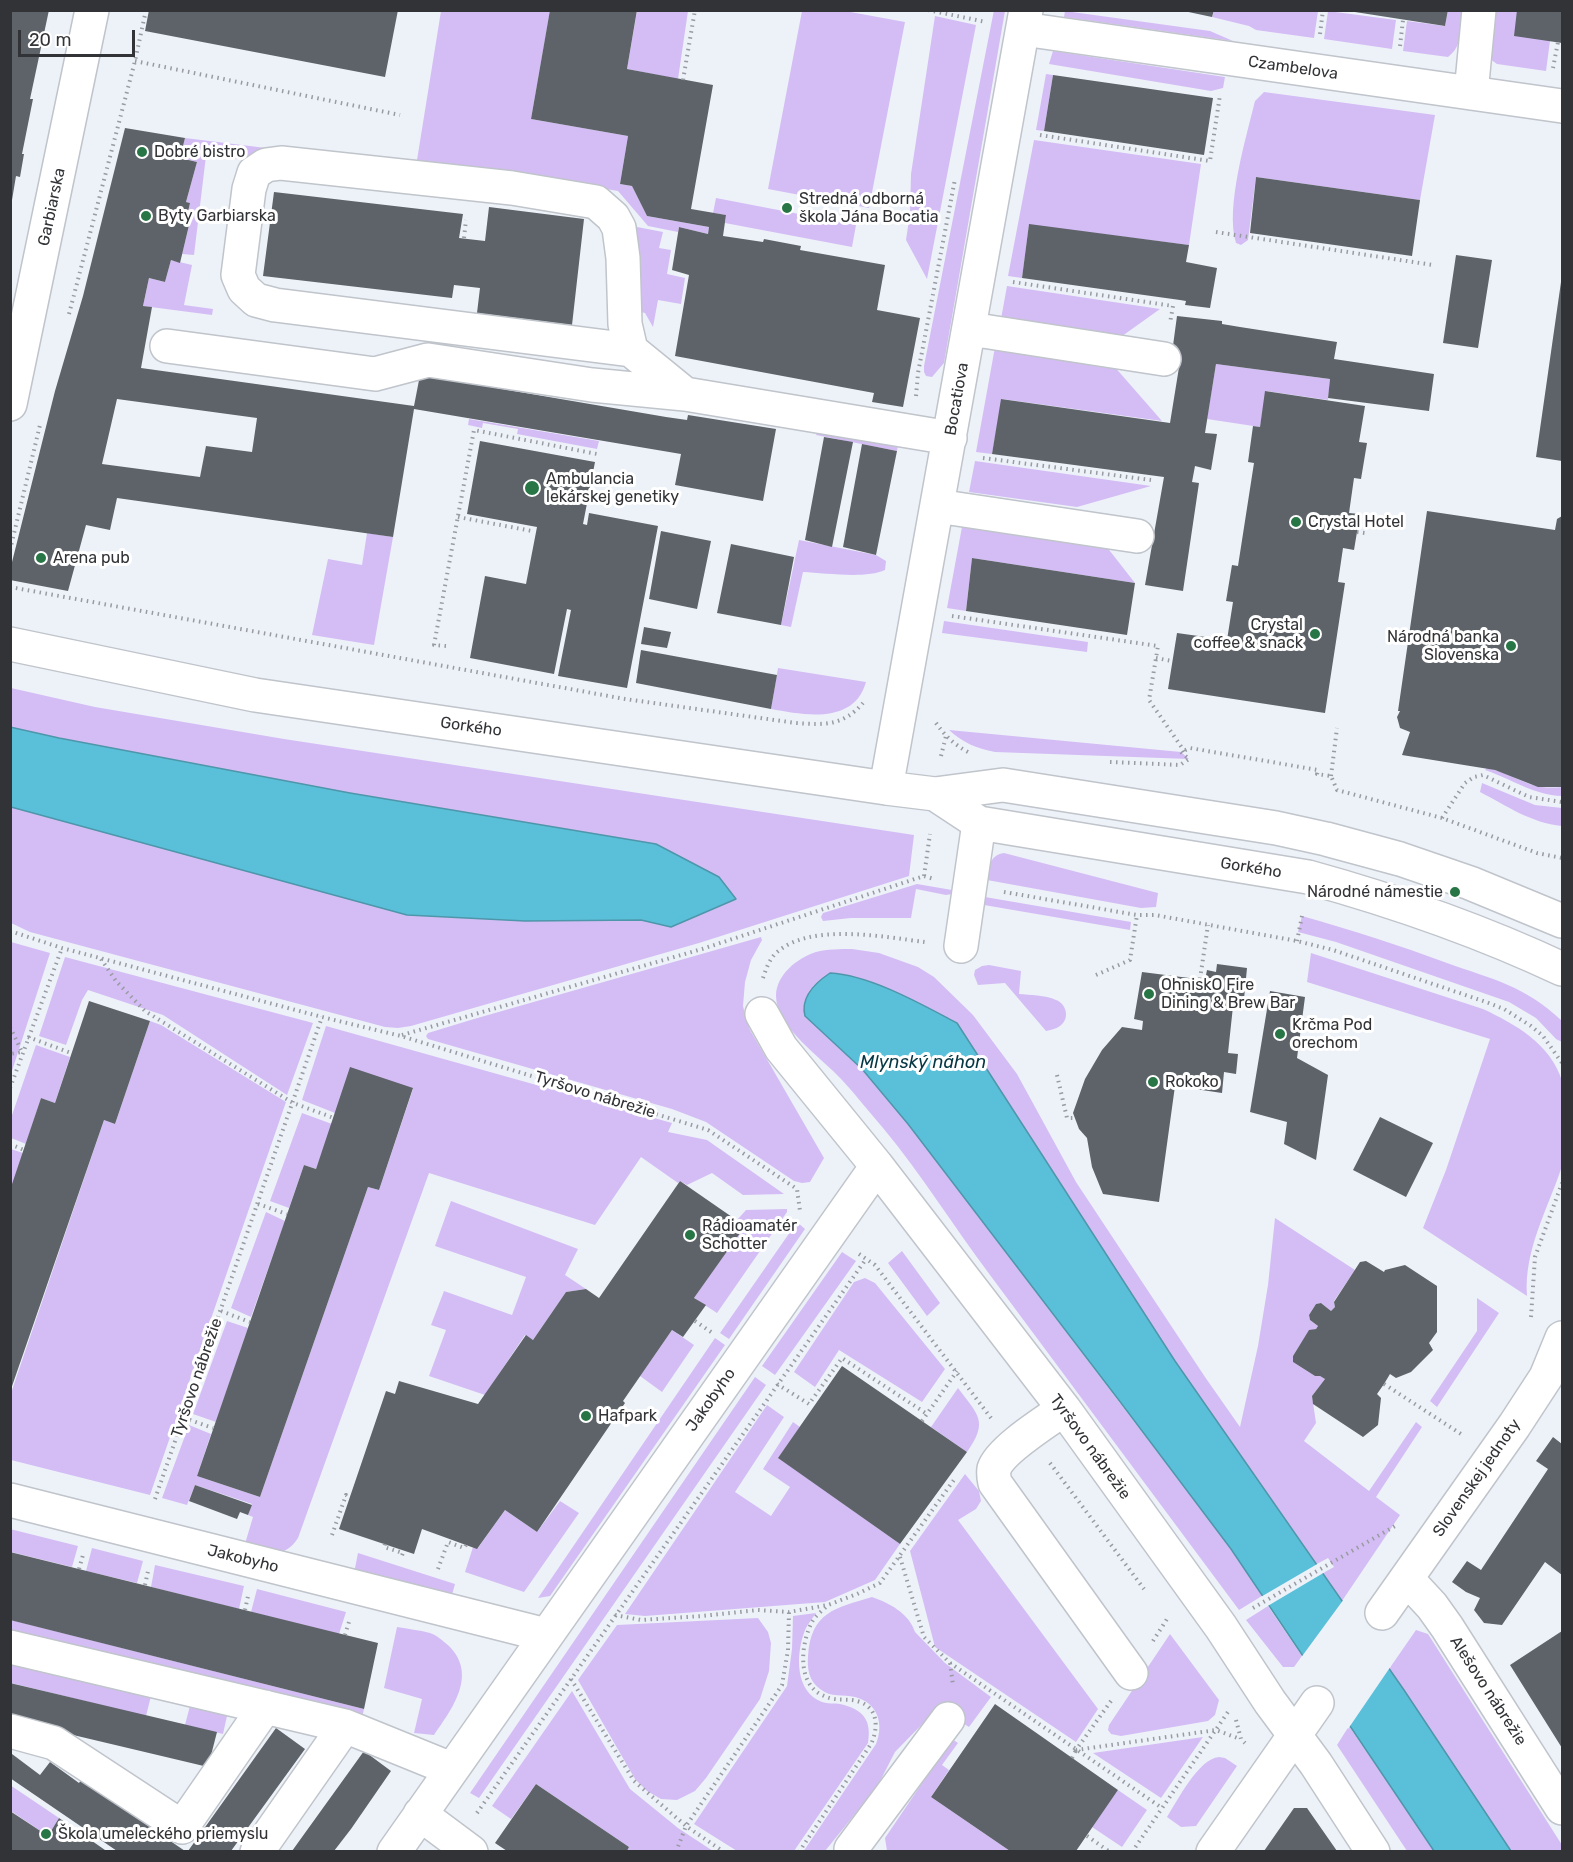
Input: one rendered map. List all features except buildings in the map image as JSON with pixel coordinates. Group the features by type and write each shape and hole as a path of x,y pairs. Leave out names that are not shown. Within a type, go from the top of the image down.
{"street":[{"name":"Garbiarska","path":"10,404 92,10"},
{"path":"1471,93 1479,10"},
{"name":"Czambelova","path":"1024,20 1471,93 1557,92"},
{"name":"Bocatiova","path":"886,788 1024,20"},
{"path":"631,350 625,324 623,258 619,228 613,217 596,202 512,188 281,163 266,165 255,173 249,189 238,275 244,289 256,300 275,305 631,350 685,394"},
{"path":"970,329 1164,359"},
{"path":"166,346 375,374 428,360 592,385 685,394 950,438"},
{"path":"937,506 1137,536"},
{"name":"Gorkého","path":"10,644 255,695 886,788 935,795 1003,785 1276,828 1400,859 1557,915"},
{"name":"Gorkého","path":"935,795 979,824 1308,877 1359,891 1524,951 1563,969"},
{"path":"962,946 979,824"},
{"path":"1524,951 1563,994"},
{"name":"Tyršovo nábrežie","path":"762,1014 781,1048 877,1166 1064,1409 1221,1627 1373,1851"},
{"name":"Jakobyho","path":"394,1851 877,1166"},
{"name":"Slovenskej jednoty","path":"1382,1612 1554,1382 1563,1338"},
{"path":"1064,1409 1019,1440 996,1464 993,1471 995,1483 1131,1673"},
{"name":"Jakobyho","path":"10,1500 546,1635"},
{"name":"Alešovo nábrežie","path":"1407,1579 1432,1606 1447,1628 1563,1808"},
{"path":"10,1647 345,1726 451,1769"},
{"path":"1213,1851 1317,1703"},
{"path":"10,1731 54,1743 182,1827 265,1707"},
{"path":"852,1851 948,1719"},
{"path":"257,1851 345,1726"},
{"path":"420,1814 464,1846"}],"path":[{"path":"69,316 135,62 146,10"},
{"path":"683,80 695,10"},
{"path":"928,10 986,22"},
{"path":"1320,38 1323,10"},
{"path":"1399,49 1403,20"},
{"path":"1557,92 1558,42"},
{"path":"135,62 400,115"},
{"path":"1039,135 1210,161 1220,93"},
{"path":"464,238 468,211"},
{"path":"1216,232 1433,265"},
{"path":"1012,282 1173,306 1164,359"},
{"path":"10,550 42,420"},
{"path":"446,646 434,645 474,430 597,454"},
{"path":"979,457 1151,480"},
{"path":"458,517 532,531"},
{"path":"1357,532 1365,533"},
{"path":"10,587 614,697 796,723 819,725 843,720 864,702"},
{"path":"951,615 1158,646 1149,700 1185,750"},
{"path":"1156,658 1172,661"},
{"path":"932,714 946,736 957,746 974,753"},
{"path":"1337,728 1331,776 1337,790 1442,818 1537,853 1563,858"},
{"path":"1109,762 1180,765 1189,759 1181,752 1190,748 1318,770 1317,774 1331,776"},
{"path":"1442,818 1465,783 1474,777 1483,775 1529,796 1563,802"},
{"path":"401,1036 694,951 924,876 943,881"},
{"path":"998,891 1137,915 1155,915 1208,924 1333,950 1504,1010 1537,1031 1563,1063"},
{"path":"1096,975 1130,960 1137,915"},
{"path":"1297,941 1302,916"},
{"path":"1200,979 1208,924"},
{"name":"Tyršovo nábrežie","path":"10,931 62,948 401,1036 708,1130 796,1189 798,1210 829,1233"},
{"path":"762,1014 761,985 767,968 777,952 812,937 851,933 962,946"},
{"path":"10,1088 62,948"},
{"path":"694,951 696,957"},
{"path":"100,958 116,981 145,1011 293,1103 334,1118"},
{"name":"Tyršovo nábrežie","path":"143,1534 322,1017"},
{"path":"10,1027 22,1052"},
{"path":"28,1037 71,1053"},
{"path":"10,1054 22,1052"},
{"path":"1057,1075 1067,1118 1075,1118"},
{"path":"10,1144 24,1150"},
{"path":"1527,1327 1532,1316 1535,1257 1563,1182"},
{"path":"258,1204 287,1214"},
{"path":"829,1233 875,1265 994,1422 1050,1462 1146,1592"},
{"path":"464,1846 571,1679 866,1259"},
{"path":"220,1311 250,1323"},
{"path":"777,1384 809,1404 842,1358 927,1414"},
{"path":"922,1421 957,1371"},
{"path":"1384,1384 1461,1434"},
{"path":"184,1418 213,1428"},
{"path":"615,1615 641,1620 758,1610 789,1612 828,1605 880,1583 961,1470"},
{"path":"332,1535 346,1495 349,1497"},
{"path":"1252,1609 1403,1521"},
{"path":"437,1570 448,1542 464,1548 466,1545"},
{"path":"385,1544 384,1547 403,1553 401,1558"},
{"path":"900,1557 924,1637 950,1664 1162,1808"},
{"path":"799,1851 871,1744 877,1721 870,1708 859,1701 830,1699 816,1692 806,1680 803,1654 807,1635 812,1620 828,1605"},
{"path":"1160,1610 1173,1627"},
{"path":"676,1851 686,1826 782,1685 788,1650 789,1612"},
{"path":"571,1679 634,1781 686,1826 724,1851"},
{"path":"1132,1851 1232,1706"},
{"path":"1072,1758 1076,1750"},
{"path":"1087,1836 1110,1851"}],"shaded area":[{"path":"994,10 1005,11 944,363 932,377 926,376 924,366"},
{"path":"441,11 550,11 531,119 628,136 620,184 632,186 647,216 709,227 708,234 679,227 678,232 648,226 618,191 511,173 275,153 240,159 217,157 216,153 206,156 194,255 182,254 191,218 187,216 190,203 186,202 197,162 180,158 185,138 274,149 417,160"},
{"path":"637,11 688,11 678,79 627,69"},
{"path":"802,11 845,11 905,22 869,208 768,189"},
{"path":"1065,11 1210,31 1233,41 1064,17"},
{"path":"1214,11 1318,11 1314,38 1256,30 1249,26 1212,17"},
{"path":"1328,11 1396,20 1392,49 1324,39"},
{"path":"1448,11 1463,11 1459,42 1453,53 1448,57 1403,51 1407,21 1445,26"},
{"path":"1487,11 1517,11 1550,41 1546,71 1497,64 1490,59"},
{"path":"935,16 976,25 927,279 906,240 910,213 911,174"},
{"path":"1053,51 1225,77 1223,88 1211,91 1049,64"},
{"path":"1046,74 1053,75 1044,131 1036,130"},
{"path":"1264,92 1435,115 1420,200 1256,177 1248,240 1241,245 1236,243 1233,211 1238,173 1255,101"},
{"path":"1034,140 1201,164 1189,245 1029,225 1022,278 1008,276"},
{"path":"716,198 856,225 852,247 725,223 726,215 713,213"},
{"path":"632,226 663,232 659,248 671,250 667,274 685,278 681,304 658,300 653,327 645,313 637,311"},
{"path":"171,260 192,265 184,305 213,309 212,315 143,306 149,278 165,282"},
{"path":"1007,286 1160,309 1118,339 1001,319"},
{"path":"995,347 1113,365 1162,421 1002,399 992,454 976,452"},
{"path":"1216,364 1330,379 1328,400 1266,391 1260,427 1207,419"},
{"path":"469,419 599,441 597,449 517,434 518,429 483,423 482,428 468,425"},
{"path":"818,431 898,444 897,451 816,435"},
{"path":"975,461 1151,486 1077,507 969,492"},
{"path":"964,516 1099,537 1135,583 972,558 966,611 947,608"},
{"path":"367,533 393,537 374,645 312,635 328,559 362,565"},
{"path":"799,540 876,555 886,561 885,570 857,575 803,572 791,627 781,625"},
{"path":"944,621 1088,642 1087,652 942,633"},
{"path":"778,668 866,682 860,696 851,705 839,711 812,714 771,709"},
{"path":"11,688 95,707 284,739 914,835 909,876 699,943 411,1026 385,1027 30,932 11,923 11,807 407,915 525,921 641,920 671,927 656,844 350,793 11,727"},
{"path":"949,730 1181,752 1189,759 995,752 970,744"},
{"path":"1487,768 1540,787 1562,787 1562,796 1532,790 1485,770"},
{"path":"1482,783 1535,805 1562,808 1562,826 1530,818 1480,792"},
{"path":"1004,853 1158,893 1156,907 1141,908 987,880 993,859"},
{"path":"917,884 952,890 952,894 946,895 916,889 911,918 851,918 823,921 821,917 823,913"},
{"path":"985,897 1131,922 1130,930 984,905"},
{"path":"1302,916 1411,950 1521,991 1548,1008 1561,1020 1562,1042 1556,1039 1536,1018 1509,1002 1336,942 1298,932"},
{"path":"761,937 762,940 751,960 745,982 743,1006 750,1030 824,1158 810,1182 794,1181 706,1122 672,1109 428,1039 426,1036 428,1033 474,1019"},
{"path":"10,942 50,953 11,1074"},
{"path":"852,949 879,953 918,967 934,977 973,1015 1017,1074 1076,1182 1240,1427 1258,1346 1268,1285 1275,1218 1355,1270 1334,1301 1335,1307 1331,1311 1321,1303 1316,1304 1309,1315 1310,1320 1318,1326 1309,1331 1293,1356 1293,1362 1315,1376 1325,1379 1312,1396 1316,1423 1304,1441 1369,1491 1416,1422 1422,1427 1376,1497 1400,1515 1342,1601 1323,1573 1334,1567 1328,1558 1317,1564 1175,1361 957,1023 805,1016 862,1069 908,1124 1231,1549 1262,1596 1239,1610 897,1146 842,1080 792,1030 778,1008 776,996 784,974 802,958 816,952"},
{"path":"1311,953 1483,1009 1519,1029 1550,1056 1563,1086 1563,1158 1533,1247 1527,1279 1527,1296 1423,1228 1446,1170 1490,1039 1307,982"},
{"path":"65,957 313,1023 287,1095 163,1015 88,990 82,1000 66,1045 39,1036"},
{"path":"989,965 1021,971 1019,994 1047,997 1060,1002 1066,1012 1063,1023 1057,1028 1046,1031 1005,983 978,985 974,975 975,970"},
{"path":"150,1021 161,1025 286,1102 150,1495 11,1460 11,1393 104,1120 115,1124"},
{"path":"326,1026 672,1123 668,1132 707,1140 784,1194 743,1195 712,1173 687,1185 680,1181 678,1183 641,1157 595,1225 429,1173 298,1538 286,1550 274,1553 244,1547 253,1517 248,1515 252,1504 195,1485 187,1505 162,1498 189,1425 211,1434 197,1476 260,1497 368,1187 379,1190 413,1089 335,1113 302,1100"},
{"path":"36,1045 70,1057 55,1103 41,1098 26,1144 11,1138 11,1118"},
{"path":"302,1113 332,1124 316,1169 304,1165 289,1208 270,1201"},
{"path":"11,1149 23,1153 11,1190"},
{"path":"451,1201 578,1249 565,1275 586,1289 566,1292 533,1340 525,1335 485,1395 429,1376 446,1330 431,1325 444,1291 512,1315 526,1277 435,1246"},
{"path":"787,1209 717,1313 694,1298 744,1226 737,1220 746,1210"},
{"path":"266,1212 285,1221 251,1317 231,1308"},
{"path":"797,1222 805,1229 729,1339 720,1333"},
{"path":"902,1251 940,1303 927,1316 888,1263"},
{"path":"842,1252 856,1261 775,1375 762,1366"},
{"path":"865,1278 875,1283 945,1369 922,1402 839,1350 815,1387 794,1372 854,1282"},
{"path":"1477,1298 1499,1313 1437,1407 1430,1401 1477,1331"},
{"path":"227,1321 248,1328 216,1422 193,1414"},
{"path":"672,1330 694,1345 662,1392 640,1376"},
{"path":"715,1338 725,1345 550,1596 538,1598"},
{"path":"755,1377 766,1385 479,1798 470,1793"},
{"path":"958,1388 975,1412 979,1425 978,1433 967,1452 931,1427"},
{"path":"767,1405 784,1417 735,1492 771,1516 790,1487 763,1469 793,1422 800,1427 779,1458 900,1544 875,1580 825,1602 645,1616 625,1614"},
{"path":"965,1474 979,1491 981,1501 976,1509 958,1520 1098,1709 1076,1742 935,1647 910,1551"},
{"path":"560,1501 579,1513 524,1592 465,1572 473,1547 478,1548 505,1510 537,1532"},
{"path":"10,1529 78,1546 72,1567 11,1552"},
{"path":"92,1548 143,1561 137,1583 86,1571"},
{"path":"358,1553 455,1584 452,1595 354,1573"},
{"path":"155,1565 244,1586 239,1609 151,1587"},
{"path":"257,1589 346,1612 339,1634 251,1612"},
{"path":"872,1597 885,1602 903,1614 915,1632 945,1663 991,1697 969,1727 938,1708 895,1752 877,1787 825,1851 803,1852 876,1744 879,1729 877,1715 869,1704 855,1697 828,1694 813,1682 808,1666 810,1641 814,1630 827,1614"},
{"path":"1268,1606 1302,1656 1294,1667 1283,1667 1246,1620"},
{"path":"816,1613 806,1628 801,1642 799,1662 802,1682 813,1697 822,1702 848,1706 860,1712 869,1728 868,1743 794,1851 737,1851 694,1824 787,1686 792,1649 793,1616"},
{"path":"758,1618 768,1632 771,1643 769,1671 760,1699 695,1791 677,1800 661,1799 647,1791 635,1779 578,1680 617,1625"},
{"path":"11,1620 364,1709 361,1722 11,1638"},
{"path":"397,1627 426,1632 438,1637 449,1646 461,1668 462,1680 459,1692 434,1735 414,1733 422,1699 384,1688"},
{"path":"1416,1630 1428,1634 1562,1845 1562,1851 1511,1851 1389,1669"},
{"path":"1170,1634 1219,1700 1215,1715 1208,1721 1121,1736 1111,1734 1108,1730 1109,1725"},
{"path":"10,1655 153,1688 146,1716 11,1683"},
{"path":"572,1691 630,1789 678,1828 713,1851 627,1851 629,1847 536,1784 511,1819 492,1806"},
{"path":"192,1698 229,1707 223,1734 185,1725"},
{"path":"1349,1726 1434,1851 1407,1851 1337,1745"},
{"path":"1203,1737 1161,1798 1093,1753"},
{"path":"952,1739 958,1743 942,1765 949,1770 931,1797 1010,1851 887,1851 885,1838"},
{"path":"1219,1757 1237,1766 1196,1826 1181,1827 1167,1817 1196,1772 1211,1759"},
{"path":"10,1785 59,1818 48,1836 11,1811"},
{"path":"1118,1790 1147,1810 1122,1847 1092,1827"}],"water":[{"path":"10,727 350,793 656,844 719,877 736,899 671,927 641,920 525,921 407,915 11,807"},
{"name":"Mlynský náhon","path":"830,973 862,979 878,985 912,999 957,1023 1175,1361 1404,1690 1511,1851 1434,1851 1231,1549 908,1124 862,1069 805,1016 805,1003 810,991"}],"pier":[{"path":"1319,1563 1325,1572 1266,1607 1259,1598"},
{"path":"1344,1599 1391,1666 1348,1729 1300,1659"}],"place":[{"name":"Dobré bistro","path":"142,152"},
{"name":"Stredná odborná škola Jána Bocatia","path":"787,208"},
{"name":"Byty Garbiarska","path":"146,216"},
{"name":"Ambulancia lekárskej genetiky","path":"532,488"},
{"name":"Crystal Hotel","path":"1296,522"},
{"name":"Arena pub","path":"41,558"},
{"name":"Crystal coffee & snack","path":"1315,634"},
{"name":"Národná banka Slovenska","path":"1511,646"},
{"name":"Národné námestie","path":"1455,892"},
{"name":"OhniskO Fire Dining & Brew Bar","path":"1149,994"},
{"name":"Krčma Pod orechom","path":"1280,1034"},
{"name":"Rokoko","path":"1153,1082"},
{"name":"Rádioamatér Schotter","path":"690,1235"},
{"name":"Hafpark","path":"586,1416"},
{"name":"Škola umeleckého priemyslu","path":"46,1834"}]}
